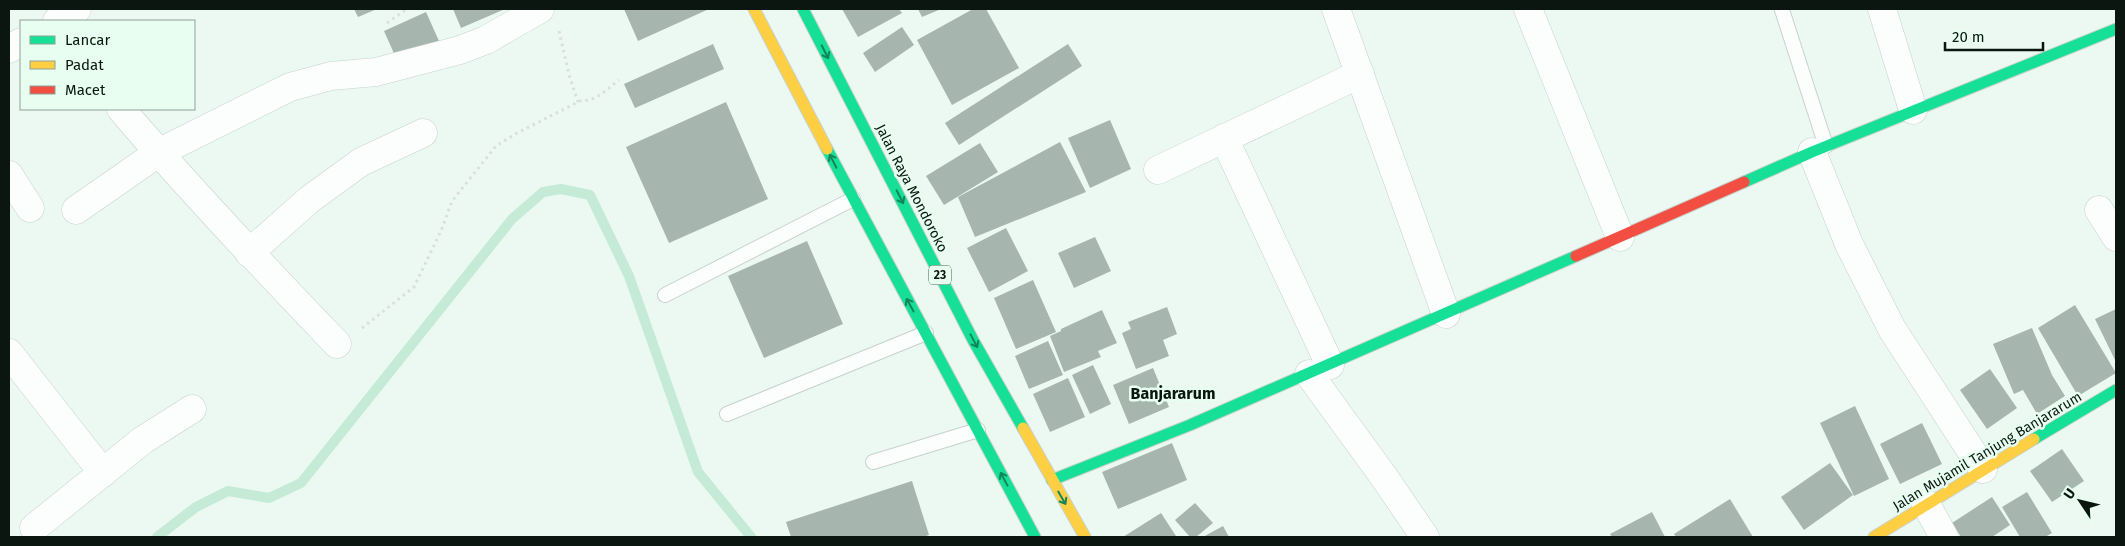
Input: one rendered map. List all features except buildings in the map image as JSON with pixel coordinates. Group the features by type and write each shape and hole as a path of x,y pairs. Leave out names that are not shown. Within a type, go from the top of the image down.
{"main road":[{"path":"754,9 853,199 1034,537"},
{"name":"Jalan Raya Mondoroko","path":"803,9 973,340 1085,537"},
{"path":"1052,480 1190,425 1819,149 2116,29"},
{"name":"Jalan Mujamil Tanjung Banjararum","path":"1874,537 1983,469 2116,390"}],"street":[{"path":"59,20 77,9"},
{"path":"1336,9 1446,314"},
{"path":"1528,9 1620,237"},
{"path":"1882,9 1913,110"},
{"path":"76,210 158,153 290,87 331,76 376,72 460,50 549,17"},
{"path":"9,49 20,43"},
{"path":"1158,170 1360,74"},
{"path":"122,110 158,153 337,344"},
{"path":"250,253 310,199 361,162 423,133"},
{"path":"1224,138 1319,369 1384,477 1425,537"},
{"path":"1819,149 1849,244 1892,329 1983,469"},
{"path":"9,175 30,208"},
{"path":"2099,210 2116,237"},
{"path":"9,353 103,473"},
{"path":"34,528 143,440 192,410"},
{"path":"1926,504 1944,537"}],"lane":[{"path":"1782,10 1819,149"},
{"path":"665,295 853,199"},
{"path":"727,414 926,333"},
{"path":"873,462 978,430"}],"path":[{"path":"387,23 406,9"},
{"path":"549,17 578,102"},
{"path":"337,344 341,344 352,337 414,287 441,231 452,201 496,146 517,133 578,102 589,101 604,93 619,80"}],"waterway":[{"path":"157,537 196,507 228,491 269,498 301,483 512,219 543,192 561,189 590,195 629,276 698,472 751,537"}],"traffic: fast":[{"path":"803,9 973,340 1023,428"},
{"path":"1744,182 1812,152 2116,29"},
{"path":"827,149 1035,537"},
{"path":"1052,480 1190,425 1576,256"},
{"path":"2034,439 2116,390"}],"traffic: slow":[{"path":"754,9 827,149"},
{"path":"1023,428 1085,537"},
{"path":"1874,537 2034,439"}],"traffic: jam":[{"path":"1576,256 1744,182"}],"district":[{"name":"Banjararum","path":"1173,393"}]}
